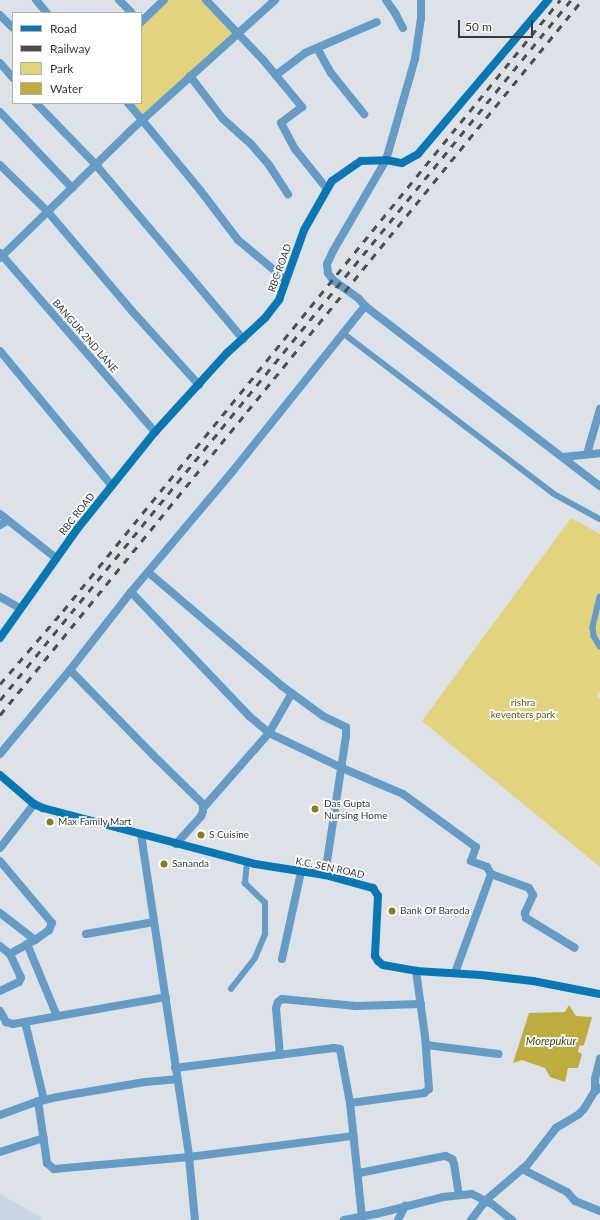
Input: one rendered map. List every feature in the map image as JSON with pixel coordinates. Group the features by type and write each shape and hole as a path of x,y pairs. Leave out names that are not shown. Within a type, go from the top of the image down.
{"street":[{"path":"36,0 46,12"},
{"path":"119,0 131,12"},
{"path":"142,21 164,0"},
{"path":"206,0 276,75 302,107 281,122 295,149 327,189"},
{"path":"1,255 48,212 143,119 275,0"},
{"path":"386,0 403,28"},
{"path":"421,0 421,18 415,59 386,160 327,264 328,273 333,280 359,299 365,306 600,486"},
{"name":"RBC ROAD","path":"0,638 78,528 155,432 227,353 266,318 279,300 304,230 332,181 361,161 386,160 402,163 418,154 548,0"},
{"path":"0,15 12,27"},
{"path":"276,75 305,53 377,22"},
{"path":"317,48 331,73 364,114"},
{"path":"0,63 12,77"},
{"path":"190,76 223,119 250,143 269,165 288,194"},
{"path":"37,104 96,165 242,339"},
{"path":"129,104 143,119 238,240 286,280"},
{"path":"0,112 72,188"},
{"path":"0,165 48,212 132,311 198,385"},
{"name":"BANGUR 2ND LANE","path":"1,255 155,432"},
{"path":"0,754 70,670 131,592 232,472 365,306"},
{"path":"0,351 112,486"},
{"path":"587,454 600,409"},
{"path":"563,457 600,452"},
{"path":"0,514 4,523 56,558"},
{"path":"148,572 214,630 292,693 323,716 346,727 347,730 342,768 325,876"},
{"path":"131,592 249,716 269,733 342,768 403,794 420,805 475,845 476,849 471,861 487,867 491,874 529,888 533,895 525,913 526,918 576,948"},
{"path":"0,597 20,608"},
{"path":"70,670 153,755 200,800 204,807"},
{"path":"176,844 201,816 204,807 269,733 292,693"},
{"name":"K.C. SEN ROAD","path":"0,775 34,804 43,808 246,862 325,876 375,889 378,896 376,960 386,966 416,971 455,973 533,981 600,994"},
{"path":"0,848 34,804"},
{"path":"141,834 189,1157 195,1220"},
{"path":"0,861 52,923 49,930 10,954"},
{"path":"282,958 301,872"},
{"path":"455,973 491,874"},
{"path":"0,913 31,942 57,1016"},
{"path":"86,934 154,922"},
{"path":"0,946 10,954 22,978 19,982 0,991"},
{"path":"350,1103 426,1092 429,1086 426,1045 416,971"},
{"path":"0,1011 8,1024 166,997"},
{"path":"280,1055 276,1008 278,1002 282,1000 356,1006 421,1004"},
{"path":"25,1022 41,1101 48,1163 54,1169 189,1157 354,1136"},
{"path":"426,1045 498,1054"},
{"path":"176,1068 334,1048 340,1049 350,1103 359,1173 362,1217"},
{"path":"471,1220 486,1200 522,1169 556,1128 584,1109 597,1090 595,1079 600,1059"},
{"path":"0,1114 41,1101 145,1082 177,1079"},
{"path":"0,1152 44,1138"},
{"path":"359,1173 445,1156 452,1159 454,1164 459,1195"},
{"path":"522,1169 567,1192 575,1201 600,1211"},
{"path":"344,1220 459,1195 472,1194 486,1200 512,1220"},
{"path":"398,1220 405,1206"}],"lane":[{"path":"343,334 554,494 600,519"},
{"path":"600,597 592,627 594,636 600,646"},
{"path":"231,989 255,958 265,934 265,903 245,884 246,862"}],"shaded area":[{"path":"0,1194 42,1218 43,1220 0,1220"}],"green space":[{"path":"164,0 206,0 237,34 143,119 129,104 142,104 142,21"},
{"name":"rishra keventers park","path":"571,518 600,534 600,691 597,696 600,699 600,867 422,721"}],"water":[{"name":"Morepukur","path":"569,1005 576,1016 592,1017 584,1045 579,1046 578,1052 582,1054 578,1068 568,1068 565,1082 550,1077 545,1068 522,1060 513,1063 529,1013 565,1012"}],"railway":[{"path":"0,684 63,611 560,0"},
{"path":"0,700 571,0"},
{"path":"0,715 582,0"}],"place":[{"name":"Das Gupta Nursing Home","path":"315,809"},
{"name":"Max Family Mart","path":"50,822"},
{"name":"S Cuisine","path":"201,835"},
{"name":"Sananda","path":"164,864"},
{"name":"Bank Of Baroda","path":"392,911"}]}
